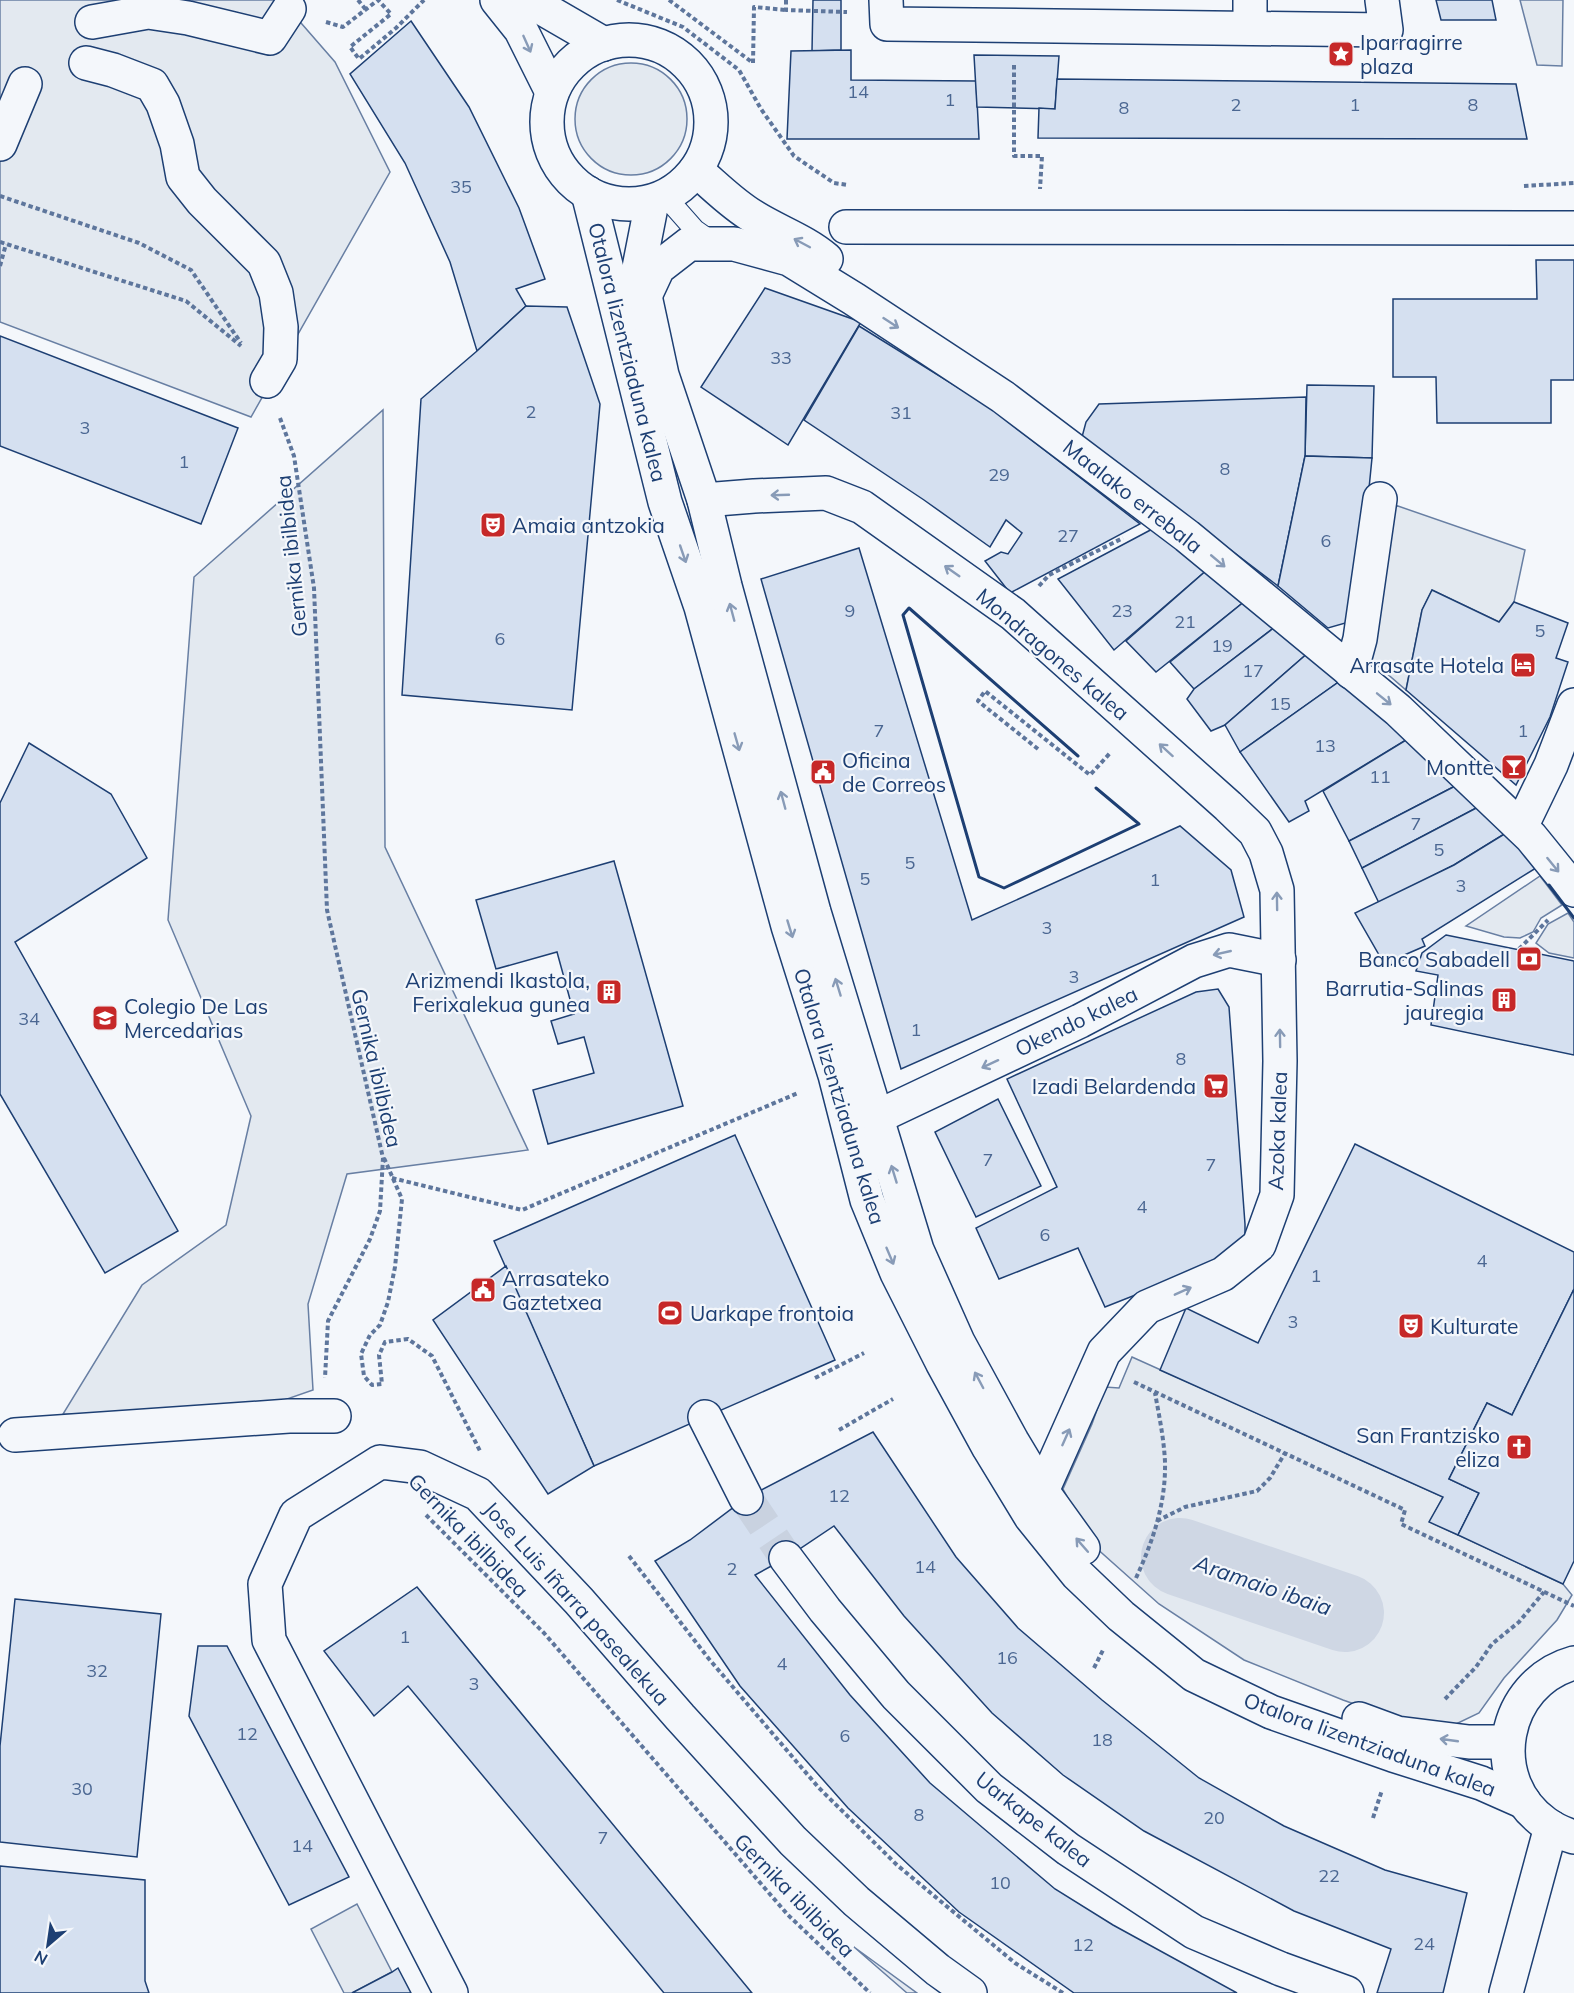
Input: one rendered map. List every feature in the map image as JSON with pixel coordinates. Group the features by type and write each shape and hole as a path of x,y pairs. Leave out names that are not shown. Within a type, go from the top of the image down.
{"street":[{"path":"497,0 520,30 552,92"},
{"path":"528,0 604,44"},
{"path":"887,12 1014,25 1140,13 1250,14 1386,30 1382,0"},
{"path":"92,22 148,12 188,18 270,38 289,9"},
{"path":"642,41 666,49 686,63 701,83 710,107 709,143 700,165 686,182 658,199 630,204 608,202 588,193 569,179 556,160 548,138 547,114 552,92 561,76 573,62 588,51 604,44 642,41"},
{"path":"86,63 152,85 163,104 177,144 183,177 202,201 264,263 276,293 281,327 280,358 267,381"},
{"path":"0,144 25,84"},
{"path":"696,170 734,204 814,249 842,273 854,299"},
{"name":"Otalora lizentziaduna kalea","path":"588,193 665,502 701,608 788,926 835,1075 867,1200 897,1273 989,1448 1031,1517 1077,1574 1201,1653 1272,1689 1397,1733 1470,1742 1508,1742"},
{"name":"Otalora lizentziaduna kalea","path":"658,199 639,268 662,375 704,500 725,586 814,912 917,1250 958,1342 1012,1441 1042,1491 1076,1539 1124,1606 1194,1675 1271,1712 1481,1783 1524,1802"},
{"path":"846,227 1574,228"},
{"name":"Maalako errebala","path":"644,298 658,268 689,244 734,244 789,259 1004,397 1165,519 1398,710 1521,827 1565,902"},
{"name":"Mondragones kalea","path":"704,500 826,493 862,507 1013,614 1255,832 1266,853 1276,890 1279,960"},
{"path":"1351,672 1360,639 1380,499"},
{"path":"1521,827 1551,765 1574,705"},
{"name":"Okendo kalea","path":"877,1117 1080,1021 1194,961 1228,950 1279,960"},
{"name":"Azoka kalea","path":"1042,1491 1104,1352 1147,1307 1223,1274 1259,1245 1277,1195 1280,1060 1279,960"},
{"path":"15,1435 289,1416 334,1416"},
{"path":"705,1417 746,1498"},
{"name":"Jose Luis Iñarra pasealekua","path":"451,1993 269,1640 265,1584 296,1515 380,1462 420,1467 478,1494 579,1601 680,1717 793,1841 856,1901 938,1970 970,1993"},
{"name":"Uarkape kalea","path":"786,1558 825,1610 896,1695 989,1788 1068,1849 1194,1932 1281,1969 1347,1993"},
{"path":"1506,1993 1563,1832 1536,1816 1524,1802 1510,1773 1508,1742 1515,1713 1532,1688 1548,1674 1574,1663"}],"lane":[{"path":"658,199 715,244"}],"path":[{"path":"358,0 366,9"},
{"path":"289,9 343,27 378,0 391,14 350,47 359,59 396,28 424,0"},
{"path":"617,0 683,27 739,70 761,109 794,156 834,183 854,186"},
{"path":"669,0 753,63 754,7 887,12"},
{"path":"786,0 786,10"},
{"path":"1014,25 1014,156 1042,156 1040,190 1029,190"},
{"path":"1514,186 1574,183"},
{"path":"0,196 139,243 191,270 246,350 186,301 0,242"},
{"path":"0,266 6,244"},
{"name":"Gernika ibilbidea","path":"267,381 294,456 314,588 327,910 383,1158 380,1210 370,1239 328,1321 325,1383 334,1416"},
{"path":"1013,614 1049,575 1165,519"},
{"path":"1038,749 978,701 985,691 1090,776 1111,751"},
{"path":"1519,949 1565,902"},
{"path":"392,1178 522,1210 785,1099 835,1075"},
{"path":"383,1158 402,1199 395,1267 388,1302 380,1325 370,1335 361,1354 364,1376 372,1385 382,1384 379,1354 385,1342 408,1339 432,1356 485,1462"},
{"path":"1104,1352 1132,1369 1127,1378 1405,1510 1401,1524 1574,1606"},
{"path":"815,1378 864,1353"},
{"path":"1094,1668 1151,1543 1163,1498 1165,1461 1155,1392"},
{"path":"839,1430 893,1399"},
{"path":"1157,1522 1185,1508 1257,1491 1270,1478 1285,1453"},
{"name":"Gernika ibilbidea","path":"424,1513 544,1633 788,1915 870,1993"},
{"path":"629,1556 709,1659 819,1788 897,1865 1015,1963 1063,1993"}],"shaded area":[{"path":"0,0 281,0 335,62 390,172 251,417 0,322"},
{"path":"1520,0 1563,0 1562,66 1537,65"},
{"path":"631,63 652,67 671,79 683,98 687,119 683,140 671,159 652,171 631,175 610,171 591,159 579,140 575,119 579,98 591,79 610,67"},
{"path":"383,410 385,847 528,1150 347,1174 308,1304 313,1390 224,1421 63,1414 142,1285 226,1225 251,1116 168,920 194,577"},
{"path":"1395,505 1525,550 1514,602 1499,622 1432,590 1422,610 1406,690 1370,659"},
{"path":"1540,876 1562,905 1541,918 1533,932 1520,938 1504,937 1466,926"},
{"path":"1568,913 1574,922 1574,958 1549,953 1536,943 1548,924"},
{"path":"1132,1357 1443,1497 1430,1522 1563,1584 1572,1595 1557,1620 1504,1678 1479,1713 1456,1724 1416,1726 1343,1700 1244,1660 1159,1604 1094,1546 1063,1489 1092,1424 1105,1387 1119,1388"},
{"path":"357,1904 392,1972 352,1993 344,1993 311,1929"},
{"path":"854,1947 917,1993 907,1993"}],"building":[{"path":"813,0 841,0 841,50 812,51"},
{"path":"1436,0 1492,0 1496,20 1441,20"},
{"path":"411,21 469,107 519,208 545,279 516,289 526,306 477,351 450,262 405,163 350,74"},
{"path":"851,50 851,80 976,81 979,139 787,139 791,51"},
{"path":"974,55 1059,56 1055,109 977,107"},
{"path":"1057,79 1516,84 1527,139 1038,138 1039,108 1055,109"},
{"path":"1536,260 1574,260 1574,380 1551,380 1551,423 1437,423 1436,377 1393,377 1393,299 1537,299"},
{"path":"765,288 861,322 788,445 701,387"},
{"path":"526,306 567,307 600,404 572,710 402,695 421,399"},
{"path":"859,326 988,406 1140,524 1010,593 985,561 1001,552 1008,554 1022,533 1006,520 990,547 804,420"},
{"path":"0,336 238,428 201,524 0,446"},
{"path":"1307,385 1374,386 1372,458 1305,456"},
{"path":"1306,397 1305,456 1278,586 1082,437 1086,422 1099,404"},
{"path":"1305,456 1372,458 1356,620 1328,628 1278,586"},
{"path":"1158,526 1208,569 1114,650 1058,579"},
{"path":"859,548 972,920 1180,826 1231,870 1244,917 901,1069 761,579"},
{"path":"1208,569 1245,601 1156,672 1126,641"},
{"path":"1432,590 1499,622 1514,602 1568,623 1556,658 1568,662 1550,717 1516,785 1406,690 1422,610"},
{"path":"1245,601 1275,627 1194,689 1170,662"},
{"path":"1275,627 1309,652 1225,725 1211,731 1187,699 1194,689"},
{"path":"1309,652 1340,681 1240,752 1225,725"},
{"path":"1340,681 1411,737 1305,801 1309,811 1289,822 1240,752"},
{"path":"1411,737 1461,783 1349,841 1323,791"},
{"path":"29,743 111,794 147,858 15,942 178,1231 105,1273 0,1094 0,803"},
{"path":"1461,783 1482,805 1362,868 1349,841"},
{"path":"1482,805 1506,833 1454,865 1379,903 1362,868"},
{"path":"1506,833 1536,868 1422,939 1425,946 1402,956 1403,960 1386,967 1355,913 1454,865"},
{"name":"Arizmendi Ikastola, Ferixalekua gunea","path":"614,861 683,1106 548,1144 533,1090 594,1073 584,1037 558,1044 551,1021 574,1014 557,952 496,969 476,900"},
{"name":"Barrutia-Salinas jauregia","path":"1446,935 1574,961 1574,1055 1431,1025 1438,975 1416,971 1422,953"},
{"path":"1218,989 1229,1007 1245,1239 1224,1260 1105,1307 1078,1248 999,1279 976,1228 1057,1187 1007,1079 1196,992"},
{"path":"998,1099 1041,1186 976,1217 935,1132"},
{"name":"Uarkape frontoia","path":"735,1135 835,1360 594,1466 494,1241"},
{"name":"Kulturate","path":"1355,1144 1574,1252 1574,1289 1512,1415 1487,1403 1449,1479 1479,1493 1458,1535 1429,1522 1443,1497 1160,1370 1186,1308 1258,1343"},
{"path":"506,1266 594,1466 548,1494 433,1320"},
{"name":"San Frantzisko eliza","path":"1574,1289 1574,1561 1563,1584 1458,1535 1479,1493 1449,1479 1487,1403 1512,1415"},
{"path":"873,1432 956,1557 1018,1628 1102,1700 1199,1778 1284,1826 1385,1870 1467,1893 1443,1993 1377,1993 1391,1949 1294,1911 1144,1831 1063,1775 992,1713 904,1616 834,1526 786,1558 755,1575 850,1695 930,1783 1055,1889 1113,1925 1237,1993 1074,1993 959,1912 848,1808 740,1686 655,1561 690,1540 746,1498"},
{"path":"417,1587 752,1993 664,1993 408,1686 374,1716 324,1651"},
{"path":"15,1599 161,1614 137,1857 0,1842 0,1746"},
{"path":"198,1646 227,1646 349,1877 289,1905 189,1716"},
{"path":"0,1866 145,1880 145,1981 149,1993 0,1993"},
{"path":"398,1968 411,1993 352,1993 392,1972"}],"waterway":[{"name":"Aramaio ibaia","path":"1180,1557 1345,1613"}],"tunnel":[{"path":"746,1498 786,1558"}],"wall":[{"path":"1078,756 909,608 903,615 979,877 1004,888 1139,824 1096,788"},
{"path":"1549,885 1574,918"}],"place":[{"name":"Iparragirre plaza","path":"1341,54"},
{"name":"Amaia antzokia","path":"493,525"},
{"name":"Arrasate Hotela","path":"1523,665"},
{"name":"Montte","path":"1514,767"},
{"name":"Oficina de Correos","path":"823,772"},
{"name":"Banco Sabadell","path":"1529,959"},
{"name":"Arizmendi Ikastola, Ferixalekua gunea","path":"609,992"},
{"name":"Barrutia-Salinas jauregia","path":"1504,1000"},
{"name":"Colegio De Las Mercedarias","path":"105,1018"},
{"name":"Izadi Belardenda","path":"1216,1086"},
{"name":"Arrasateko Gaztetxea","path":"483,1290"},
{"name":"Uarkape frontoia","path":"670,1313"},
{"name":"Kulturate","path":"1411,1326"},
{"name":"San Frantzisko eliza","path":"1519,1447"}]}
